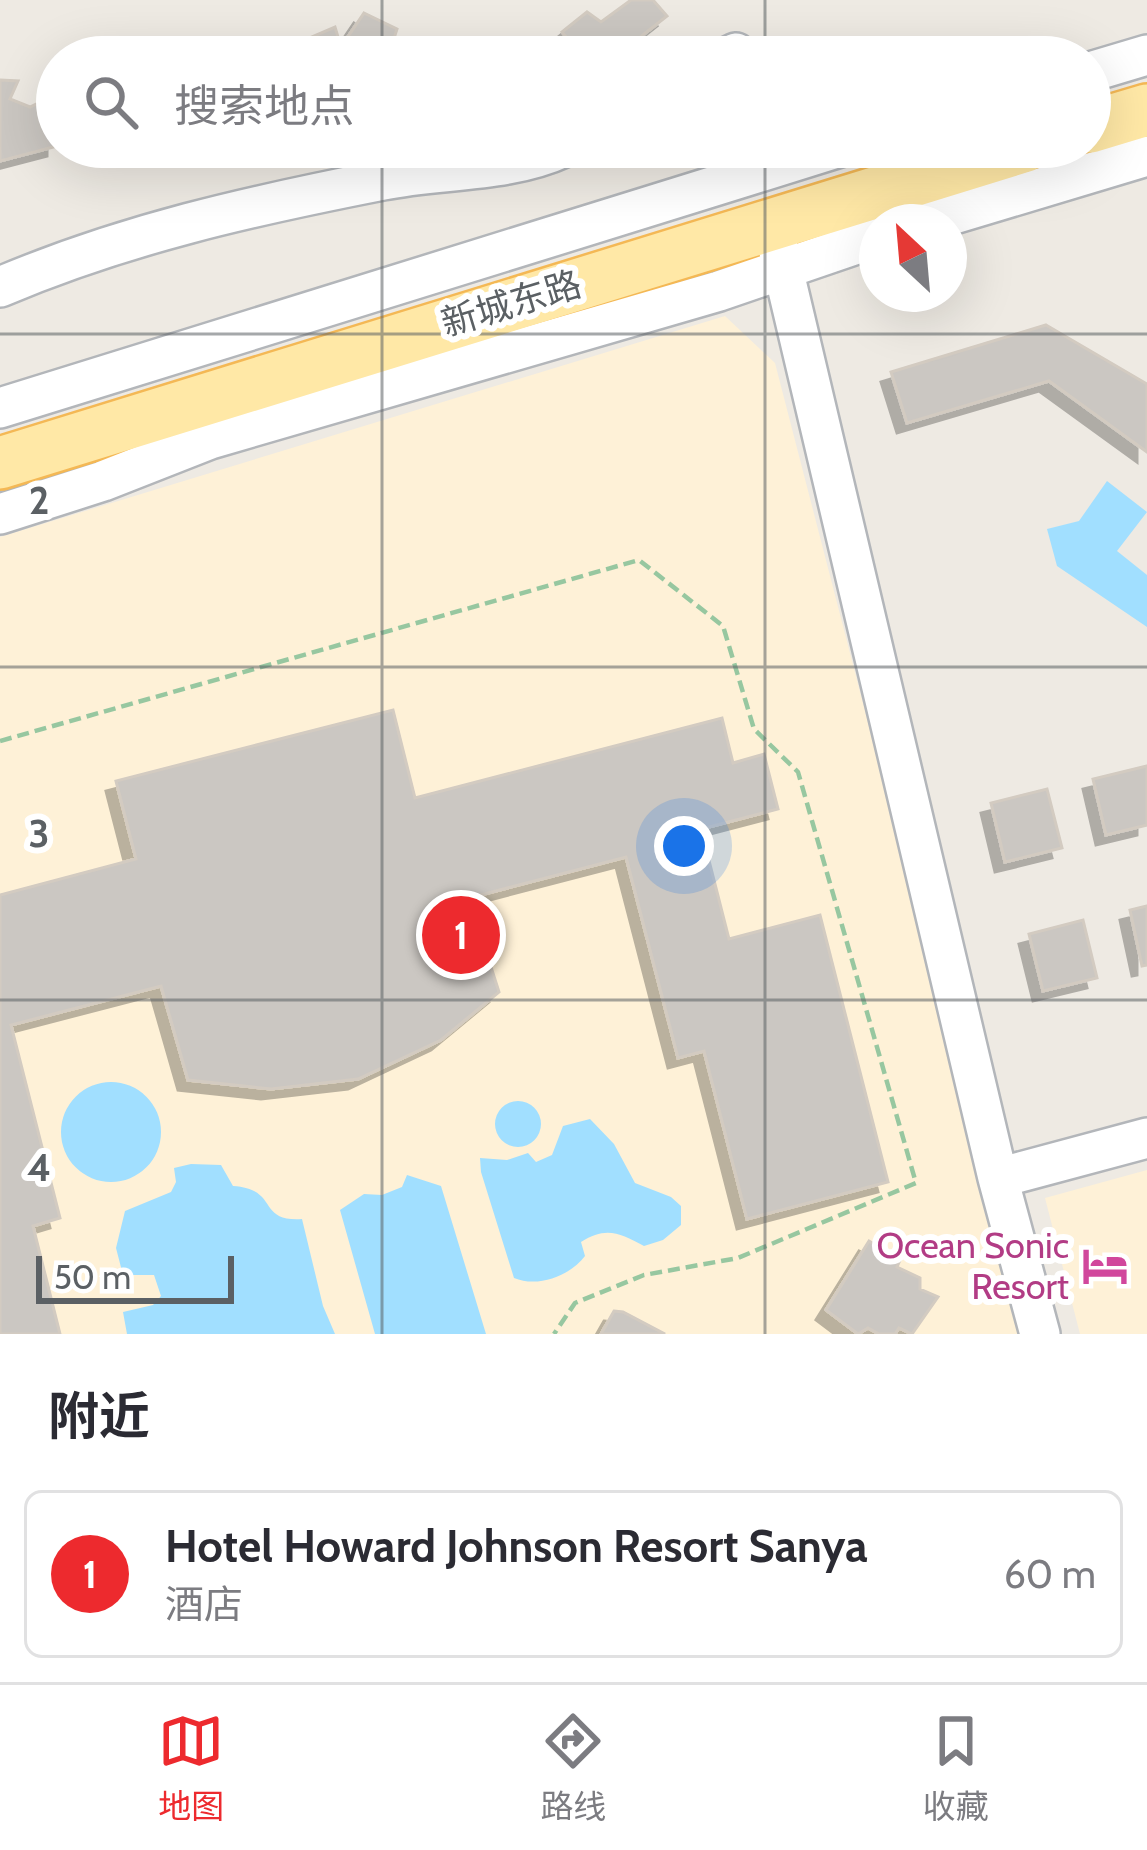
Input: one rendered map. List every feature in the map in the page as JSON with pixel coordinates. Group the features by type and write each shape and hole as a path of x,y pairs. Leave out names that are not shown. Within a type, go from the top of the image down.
{"main road":[{"path":"1111,121 1147,110"},
{"name":"新城东路","path":"11,456 778,245 970,168"}],"street":[{"path":"1111,66 1147,55"},
{"path":"1111,167 1147,156"},
{"path":"0,287 135,235 390,178 471,168"},
{"path":"0,408 771,168"},
{"path":"967,210 1107,168"},
{"path":"0,514 210,439 696,298 778,245 859,238"},
{"path":"778,245 998,1178 1040,1334"},
{"path":"998,1178 1147,1138"}],"path":[{"path":"0,741 639,560 723,626 754,729 798,772 916,1183 738,1258 644,1275 575,1303 554,1334"}],"shaded area":[{"path":"725,316 775,363 1026,1334 0,1334 0,537"},
{"name":"Ocean Sonic Resort","path":"1147,1170 1147,1334 1080,1334 1045,1198"}],"water":[{"path":"1107,481 1147,512 1117,551 1147,575 1147,627 1057,566 1047,529 1079,521"},
{"path":"111,1082 130,1085 147,1096 158,1113 158,1151 147,1168 130,1179 111,1182 92,1179 75,1168 64,1151 61,1132 64,1113 75,1096 92,1085"},
{"path":"518,1101 534,1108 541,1124 534,1140 518,1147 502,1140 495,1124 502,1108"},
{"path":"590,1119 614,1144 635,1183 681,1206 681,1225 663,1240 644,1246 620,1235 598,1234 581,1242 585,1256 562,1274 533,1282 514,1278 480,1158 507,1160 528,1153 536,1162 552,1155 563,1126"},
{"path":"221,1165 233,1186 257,1193 278,1216 302,1219 323,1306 335,1334 127,1334 123,1312 153,1305 161,1296 154,1275 123,1275 116,1248 125,1211 171,1192 176,1182 174,1168"},
{"path":"407,1175 441,1186 486,1334 375,1334 340,1210 364,1194 382,1195 402,1187"}],"building":[{"path":"631,0 653,0 667,16 642,36 565,36 562,32 587,12 601,22"},
{"path":"364,13 397,29 395,36 348,36"},
{"path":"335,27 338,36 314,36"},
{"path":"0,80 18,81 10,99 30,107 36,104 36,152 0,161"},
{"path":"1046,325 1147,384 1147,452 1049,381 907,423 891,372"},
{"path":"393,710 415,798 722,718 733,763 764,754 778,809 701,829 729,939 820,915 888,1182 747,1219 704,1051 678,1058 626,857 469,898 499,992 441,1040 358,1079 271,1089 188,1080 161,986 11,1025 60,1218 33,1226 60,1334 0,1334 0,895 136,859 116,781"},
{"path":"1147,766 1147,825 1106,835 1093,779"},
{"path":"1047,789 1062,848 1005,862 991,803"},
{"path":"1147,906 1147,965 1142,966 1130,910"},
{"path":"1083,920 1097,978 1043,991 1029,934"},
{"path":"869,1241 900,1260 897,1267 920,1278 920,1289 938,1297 912,1334 899,1328 895,1334 879,1334 868,1328 858,1334 826,1310"},
{"path":"614,1311 623,1312 665,1334 601,1334"}],"place":[{"name":"Hotel Howard Johnson Resort Sanya","path":"461,935"},
{"name":"Ocean Sonic Resort","path":"1105,1266"}]}
